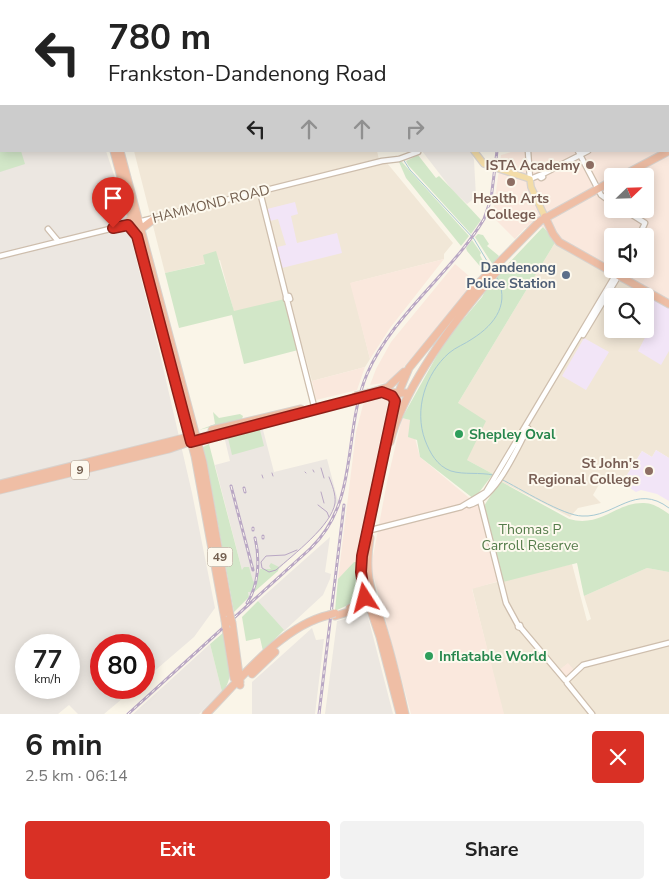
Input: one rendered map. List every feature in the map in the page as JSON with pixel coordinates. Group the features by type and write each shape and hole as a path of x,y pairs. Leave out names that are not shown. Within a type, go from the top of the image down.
{"highway":[{"name":"49","path":"114,152 192,421 195,456 228,622 242,672 247,672"},
{"name":"49","path":"120,152 136,206 135,223 137,236 210,498 238,682"},
{"path":"638,168 669,153"},
{"path":"641,168 669,153"},
{"path":"372,604 366,595 361,568 395,401 401,383 409,368 530,232 544,219 604,187"},
{"path":"135,223 154,219"},
{"path":"544,219 552,229 556,239 604,265"},
{"path":"490,276 544,219"},
{"path":"625,278 669,304"},
{"path":"637,286 669,300"},
{"path":"381,473 392,434 402,409 446,328"},
{"name":"9","path":"385,390 409,368"},
{"path":"406,393 420,377"},
{"path":"395,401 385,390 401,383"},
{"path":"401,383 406,386 402,409"},
{"name":"9","path":"0,490 35,479 355,397 385,390 406,393"},
{"name":"9","path":"192,438 246,424"},
{"name":"9","path":"0,484 35,479"},
{"path":"370,529 366,567 372,604 390,661 388,666 406,714"},
{"path":"344,611 361,603 366,595"},
{"path":"332,615 360,609 372,604"},
{"path":"210,714 247,672 272,650 301,629 332,615 372,604"},
{"path":"360,609 367,612 380,628 399,697 400,714"},
{"path":"206,714 272,650"},
{"name":"49","path":"237,658 238,682"}],"main road":[{"name":"HAMMOND ROAD","path":"154,219 419,152"},
{"path":"474,152 483,163 517,177 535,177 579,153 604,198"},
{"path":"528,152 529,167 535,177 534,195"},
{"path":"517,177 534,195 544,219"},
{"path":"260,192 316,407"},
{"path":"637,218 645,223 643,228"},
{"path":"0,256 135,223"},
{"path":"48,229 58,241"},
{"path":"370,529 480,501 500,473 615,278"},
{"path":"461,506 485,495"},
{"path":"483,509 485,495"},
{"path":"480,501 506,603 519,626 592,714"},
{"path":"566,681 583,665 669,643"}],"shaded area":[{"path":"0,152 106,152 119,190 159,350 192,493 215,608 194,637 155,671 155,634 90,634 90,699 122,699 104,714 78,714 69,705 58,714 0,714"},
{"path":"134,152 377,152 380,164 387,163 453,243 444,254 444,259 351,283 370,359 365,367 312,381 303,349 298,350 234,312 220,260 165,273"},
{"path":"423,152 471,152 474,160 476,197 467,204 453,191"},
{"path":"511,152 669,152 669,307 654,298 654,288 636,288 619,278 654,278 654,228 604,228 604,269 556,241 543,227 525,228 515,239 495,219 493,213 501,155"},
{"path":"295,202 298,214 291,216 297,243 337,233 342,253 282,268 277,247 286,245 278,219 270,221 267,209"},
{"path":"556,241 604,269 604,278 619,278 636,288 604,288 604,338 654,338 654,298 669,307 669,458 656,450 652,457 642,451 622,483 611,477 608,483 601,481 593,495 601,503 578,508 570,517 500,481 493,474 467,460 458,403"},
{"path":"444,259 390,328 370,359 350,283"},
{"path":"455,264 476,282 391,382 370,385 376,369 391,342"},
{"path":"654,299 669,307 669,351 661,365 638,351 645,338 654,338"},
{"path":"584,338 609,352 586,390 562,376"},
{"path":"365,367 357,390 316,400 312,381"},
{"path":"387,396 389,398 354,564 338,579 356,432 364,401"},
{"path":"402,418 410,420 420,457 480,507 499,581 472,589 504,714 411,714 371,567 387,482"},
{"path":"262,426 274,472 327,459 338,501 322,529 251,593 249,597 215,465 230,461 224,436"},
{"name":"St John's Regional College","path":"656,450 669,458 669,501 657,494 641,490 636,492 622,483 642,451 652,457"},
{"path":"330,537 325,572 331,574 323,595 284,631 258,601"},
{"path":"572,564 587,621 591,619 584,596 647,568 669,572 669,714 503,714 472,588"},
{"path":"367,613 393,714 325,714 337,621"},
{"path":"312,628 316,640 324,639 315,714 252,714 252,682"},
{"path":"210,644 222,692 199,714 133,714 150,699 155,699 155,694"},
{"path":"568,663 574,670 565,677 559,670"}],"green space":[{"path":"0,152 21,152 25,164 0,172"},
{"path":"418,155 436,178 439,176 481,220 471,234 408,165 406,161"},
{"path":"399,162 402,162 469,236 461,246 406,178"},
{"path":"543,227 556,241 458,403 486,421 467,460 493,474 474,499 420,457 417,440 408,437 410,420 402,418 445,341 482,297 489,284"},
{"path":"478,234 483,235 489,244 487,246 499,256 493,265 475,237"},
{"path":"472,240 481,253 480,255 488,271 484,271 467,251 466,248"},
{"path":"216,251 234,311 285,299 298,350 244,364 232,315 179,328 165,273 205,264 203,255"},
{"path":"213,412 219,418 240,414 243,416 242,419 199,430 215,424"},
{"path":"259,426 264,446 232,455 228,438"},
{"path":"209,444 242,570 244,567 249,567 253,581 256,583 260,569 271,569 269,566 271,563 279,567 278,571 254,592 248,592 249,597 234,612 210,480 201,448"},
{"name":"Thomas P Carroll Reserve","path":"500,481 569,519 580,521 599,518 634,504 647,503 657,507 669,514 669,572 647,568 584,596 577,563 503,582 484,506"},
{"path":"354,562 359,562 363,598 335,611 338,579"},
{"path":"258,601 284,630 263,651 260,638 246,641 242,617"},
{"path":"224,632 230,671 227,686 222,692 210,644"}],"waterway":[{"path":"403,159 410,170 474,239 490,266"},
{"path":"493,475 456,472 442,466 432,454 425,440 422,429 421,405 428,382 441,362 452,351 481,333 499,312 502,295 496,276"},
{"path":"501,479 553,507 574,515 594,515 625,503 646,499 657,501 669,508"}],"tram line":[{"path":"321,468 324,478"},
{"path":"297,550 285,555 266,556 261,562 262,568 269,572 276,570 311,539 327,521 335,503 329,477"},
{"path":"321,492 324,503"},
{"path":"318,505 327,512 329,517"}],"railway":[{"path":"128,714 311,548 326,529 337,509 344,488 359,397 367,374 378,352 392,332 471,239 484,219 491,199 497,152"},
{"path":"231,486 253,570"},
{"path":"244,488 245,492"},
{"path":"319,714 344,505"},
{"path":"247,603 254,588 257,572 258,554 255,538"}],"place":[{"name":"ISTA Academy","path":"590,165"},
{"name":"Health Arts College","path":"511,182"},
{"name":"Dandenong Police Station","path":"566,275"},
{"name":"Shepley Oval","path":"459,434"},
{"name":"St John's Regional College","path":"649,471"},
{"name":"Inflatable World","path":"429,656"}],"route":[{"path":"113,228 128,225 137,236 171,372 191,442 212,434 308,412 328,405 382,392 392,396 395,401 362,556 361,572 365,598"}]}
